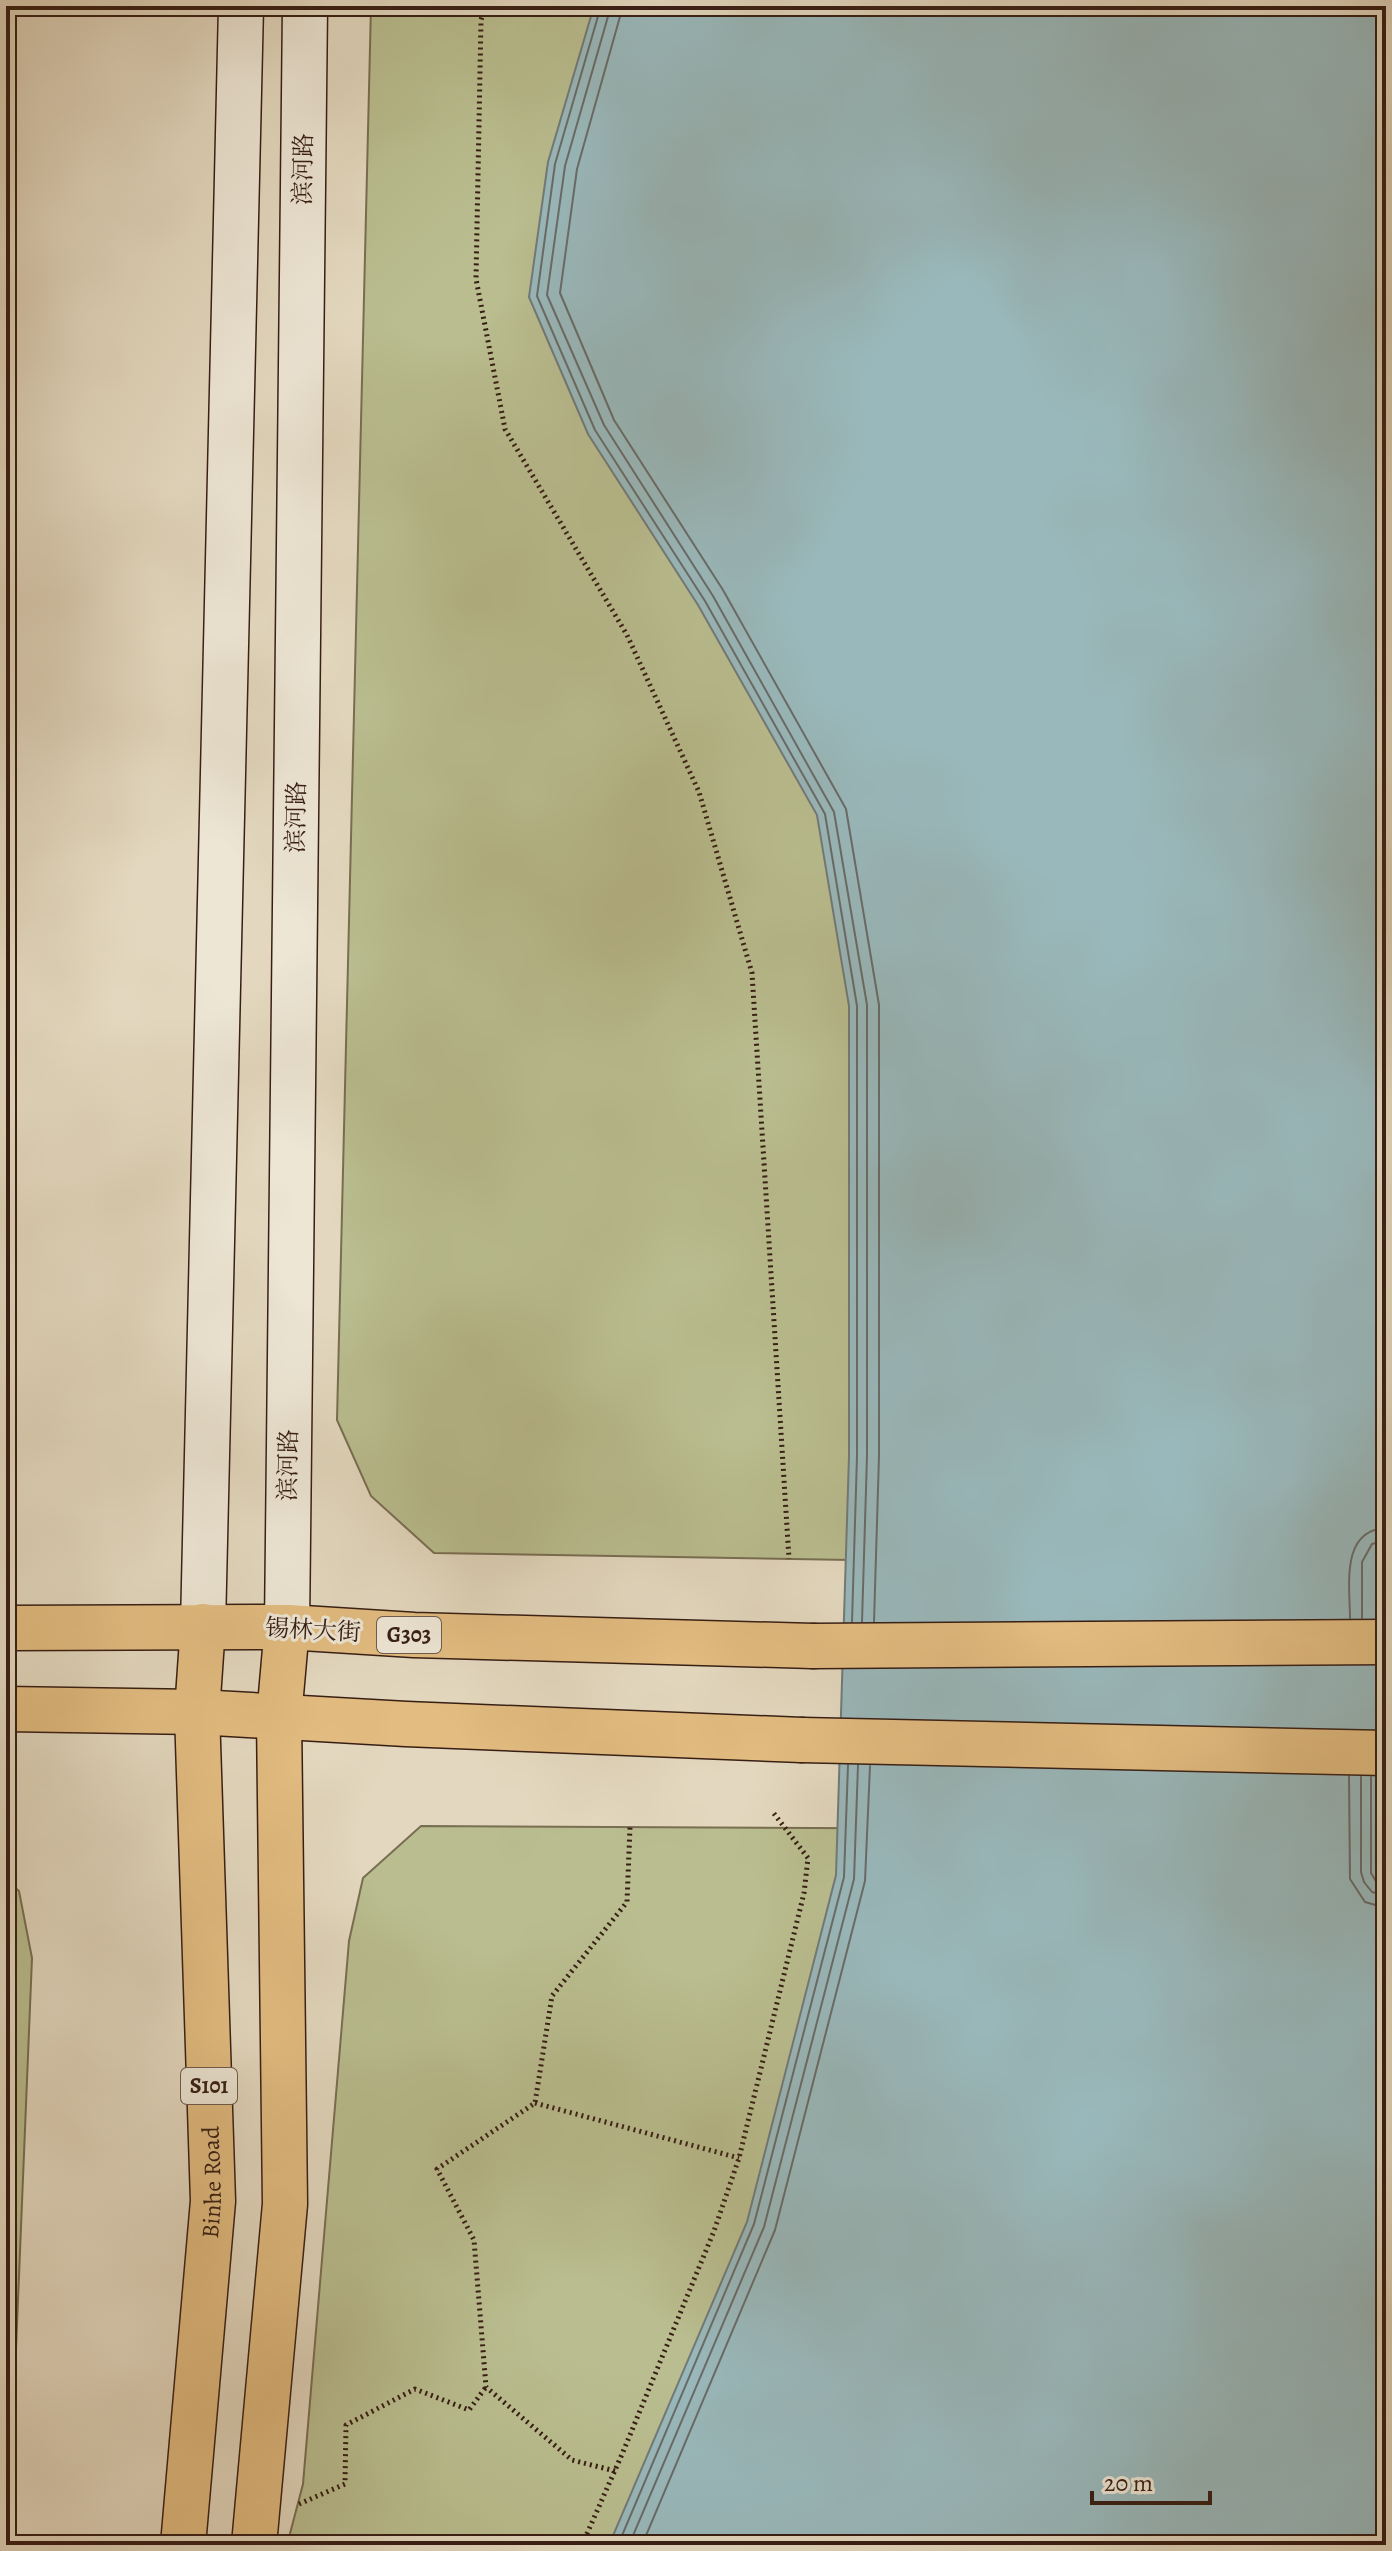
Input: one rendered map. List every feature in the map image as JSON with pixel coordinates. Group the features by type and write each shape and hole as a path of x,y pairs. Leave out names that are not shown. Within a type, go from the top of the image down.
{"main road":[{"path":"203,1626 241,6"},
{"name":"滨河路","path":"287,1627 305,6"},
{"name":"Binhe Road","path":"183,2545 213,2201 197,1712 203,1626"},
{"path":"254,2545 285,2204 279,1717 287,1627"},
{"name":"锡林大街","path":"6,1628 287,1627 414,1635 813,1646 1386,1642"},
{"path":"6,1709 197,1712 802,1740 1386,1753"}],"path":[{"path":"485,6 481,20 476,279 505,429 627,635 699,792 752,973 789,1559"},
{"path":"582,2545 714,2231 739,2158 804,1893 808,1858 772,1811"},
{"path":"298,2504 345,2484 346,2425 415,2389 469,2410 486,2387 474,2240 437,2169 535,2103 552,1996 627,1902 630,1827"},
{"path":"535,2103 739,2158"},
{"path":"486,2387 572,2460 615,2471"}],"green space":[{"path":"371,6 1386,6 1386,1569 434,1553 371,1496 337,1420"},
{"path":"421,1826 1386,1831 1386,2545 287,2545 303,2484 349,1941 363,1878"},
{"path":"6,1880 19,1891 32,1958 8,2545"}],"water":[{"path":"594,6 1386,6 1386,1549 1380,1565 1379,1872 1386,1883 1386,2545 609,2545 747,2222 836,1875 849,1456 849,1006 817,815 698,605 588,434 529,297 548,162"}]}
